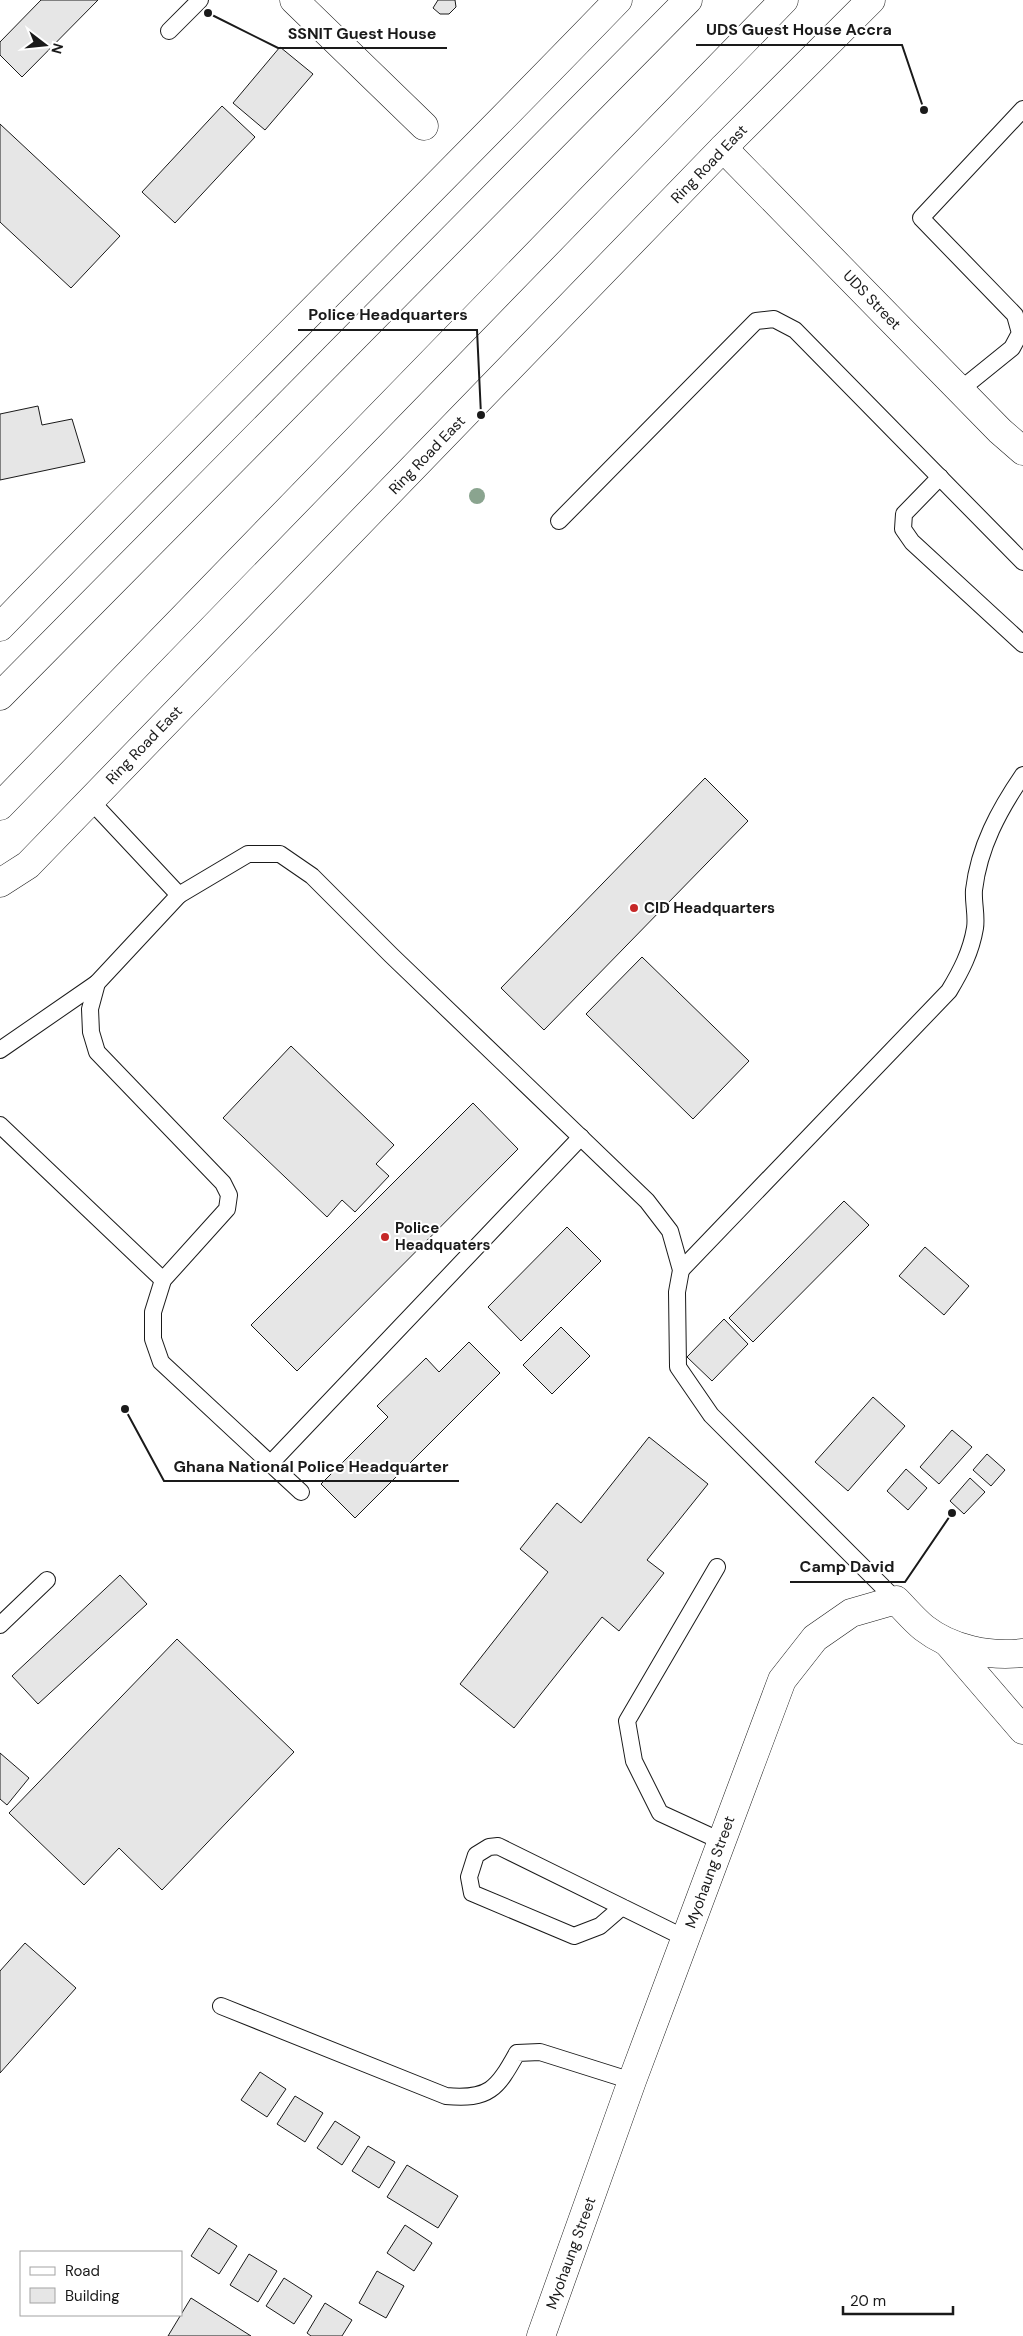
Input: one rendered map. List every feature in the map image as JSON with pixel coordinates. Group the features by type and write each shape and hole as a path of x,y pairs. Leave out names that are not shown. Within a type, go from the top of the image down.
{"main road":[{"path":"294,0 424,126"},
{"path":"0,627 258,364 465,158 618,0"},
{"path":"0,696 688,0"},
{"path":"0,806 784,0"},
{"name":"Ring Road East","path":"0,883 28,865 723,148 871,0"},
{"name":"UDS Street","path":"723,148 960,390 1023,451"},
{"path":"896,1600 923,1627 948,1643 978,1652 1009,1655 1023,1653"},
{"name":"Myohaung Street","path":"541,2336 632,2080 782,1680 815,1638 851,1613 896,1600"},
{"path":"948,1643 1023,1730"}],"lane":[{"path":"169,31 200,0"},
{"path":"960,390 1012,348 1020,332 1015,315 921,218 1023,109"},
{"path":"559,521 756,321 774,319 795,330 1023,562"},
{"path":"940,477 904,514 902,529 912,542 1023,644"},
{"path":"680,1270 949,991 967,960 975,927 974,890 984,848 1001,808 1023,775"},
{"path":"90,800 179,895"},
{"path":"0,1050 97,983 179,895 248,854 280,854 312,876 390,955 653,1208 670,1232 680,1270 677,1292 678,1367 711,1415 896,1600"},
{"path":"97,983 90,1009 91,1032 97,1052 223,1183 229,1195 227,1209 163,1280 153,1312 153,1339 161,1362 300,1492"},
{"path":"0,1126 163,1280"},
{"path":"271,1463 581,1137"},
{"path":"717,1567 627,1721 634,1761 660,1813 722,1841"},
{"path":"0,1624 47,1580"},
{"path":"622,1907 600,1926 574,1936 472,1893 469,1876 476,1855 489,1847 498,1846 622,1907 685,1938"},
{"path":"221,2006 446,2096 468,2098 492,2090 506,2073 517,2053 540,2052 632,2080"}],"building":[{"path":"41,0 98,0 22,77 0,55 0,42"},
{"path":"438,0 455,0 456,7 449,14 440,14 433,8"},
{"path":"280,47 313,74 265,130 233,103"},
{"path":"222,106 255,137 175,223 142,192"},
{"path":"0,124 120,236 71,288 0,222"},
{"path":"38,406 42,425 72,419 85,462 0,480 0,414"},
{"path":"705,778 748,821 544,1030 501,988"},
{"path":"642,957 749,1061 693,1119 586,1014"},
{"path":"291,1046 394,1145 376,1164 389,1176 355,1212 342,1200 327,1217 223,1118"},
{"name":"Police Headquaters","path":"473,1103 518,1149 297,1371 251,1325"},
{"path":"844,1201 869,1225 753,1342 729,1318"},
{"path":"567,1227 601,1261 521,1341 488,1307"},
{"path":"925,1247 969,1286 944,1315 899,1276"},
{"path":"724,1319 748,1344 712,1381 687,1357"},
{"path":"561,1327 590,1356 552,1394 523,1365"},
{"path":"469,1342 500,1373 355,1518 321,1484 388,1417 377,1406 426,1358 439,1372"},
{"path":"873,1397 905,1426 848,1491 815,1462"},
{"path":"952,1430 972,1447 939,1484 920,1467"},
{"path":"649,1437 708,1484 647,1560 664,1573 619,1631 602,1617 514,1728 460,1684 548,1572 520,1549 557,1503 581,1523"},
{"path":"987,1454 1005,1470 991,1486 973,1470"},
{"path":"906,1469 927,1488 908,1510 887,1491"},
{"path":"970,1478 985,1492 964,1514 950,1501"},
{"path":"120,1575 147,1604 38,1704 12,1676"},
{"path":"177,1639 294,1752 162,1890 119,1848 84,1885 9,1813"},
{"path":"0,1753 29,1778 7,1805 0,1799"},
{"path":"25,1943 76,1988 0,2073 0,1971"},
{"path":"260,2072 286,2089 267,2117 241,2100"},
{"path":"295,2096 323,2113 305,2142 277,2124"},
{"path":"335,2121 360,2137 342,2165 317,2148"},
{"path":"368,2146 395,2162 379,2188 352,2171"},
{"path":"407,2165 458,2196 438,2228 387,2197"},
{"path":"405,2225 432,2243 414,2271 387,2253"},
{"path":"209,2228 237,2246 219,2274 191,2256"},
{"path":"249,2254 277,2271 258,2302 230,2285"},
{"path":"377,2271 404,2286 386,2318 359,2303"},
{"path":"284,2278 312,2296 294,2324 266,2306"},
{"path":"191,2298 251,2336 168,2336 180,2316 182,2316"},
{"path":"325,2303 352,2320 342,2336 311,2336 307,2333"}],"place":[{"name":"SSNIT Guest House","path":"208,13"},
{"name":"UDS Guest House Accra","path":"924,110"},
{"name":"Police Headquarters","path":"481,415"},
{"name":"CID Headquarters","path":"634,908"},
{"name":"Police Headquaters","path":"385,1237"},
{"name":"Ghana National Police Headquarter","path":"125,1409"},
{"name":"Camp David","path":"952,1513"}]}
